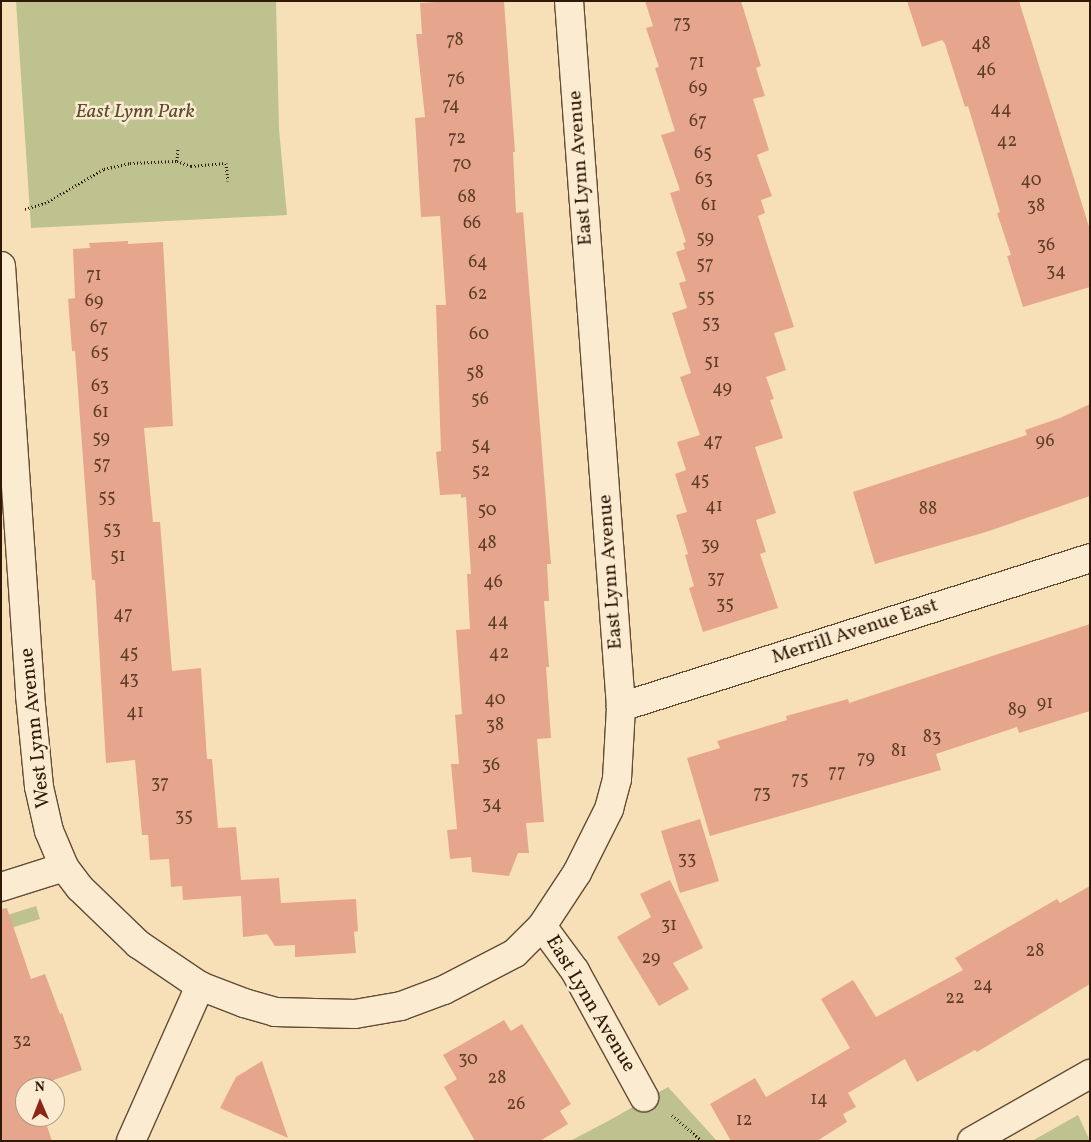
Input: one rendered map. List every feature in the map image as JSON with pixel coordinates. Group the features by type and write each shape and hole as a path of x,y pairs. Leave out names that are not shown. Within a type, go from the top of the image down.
{"street":[{"name":"East Lynn Avenue","path":"569,1 621,706 617,779 609,809 576,873 542,926 575,971 644,1097"},
{"name":"West Lynn Avenue","path":"1,266 4,355 30,695 39,787 50,832 64,866 80,888 138,944 200,986 274,1012 355,1014 402,1006 444,990 484,971 515,953 542,926"},
{"name":"Merrill Avenue East","path":"621,706 1090,558"},
{"path":"1,887 64,866"},
{"path":"131,1141 200,986"},
{"path":"972,1141 1090,1074"}],"path":[{"path":"177,162 178,148"},
{"path":"25,208 45,203 110,168 144,161 177,162 192,166 226,163 228,181"}],"green space":[{"name":"East Lynn Park","path":"16,1 276,1 279,129 287,215 31,228"},
{"path":"36,906 40,919 1,931 1,917"},
{"path":"668,1087 717,1141 570,1141 610,1120"},
{"path":"1078,1115 1090,1141 1032,1141"}],"building":[{"path":"504,1 515,152 513,152 516,213 523,212 551,564 547,564 549,601 544,601 549,667 546,667 551,738 537,739 544,822 526,823 529,853 518,853 509,876 472,872 471,857 450,859 447,830 457,829 451,764 459,764 455,715 462,714 456,630 470,629 467,574 471,574 466,497 461,498 461,494 440,495 436,452 441,451 436,305 446,305 440,216 421,217 415,118 425,117 416,34 422,34 420,3"},
{"path":"645,1 741,1 761,66 756,68 765,96 753,99 769,150 757,155 772,196 761,200 765,213 758,216 794,327 774,333 786,370 766,377 774,399 770,400 783,438 755,447 776,513 756,520 766,552 760,554 778,608 703,632 689,588 694,586 685,555 688,554 676,515 687,512 675,474 686,470 677,442 700,435 680,377 691,373 672,313 687,308 679,283 686,281 676,252 685,249 683,243 686,242 670,193 680,190 661,135 675,131 655,68 659,67 646,28 653,26"},
{"path":"907,1 1019,1 1090,230 1090,287 1023,307 1007,256 1011,255 997,213 1000,212 968,106 965,107 945,44 942,40 922,47"},
{"path":"128,241 128,244 163,242 173,426 144,428 153,522 160,522 172,671 201,668 207,759 212,759 218,828 236,827 241,880 279,878 281,903 356,899 358,931 354,932 356,953 295,957 295,945 275,946 267,934 243,937 241,896 183,900 182,886 171,887 169,859 150,860 148,835 142,835 135,760 106,763 95,580 92,580 75,351 72,351 68,299 75,298 73,249 90,248 89,243"},
{"path":"1090,404 1090,496 986,532 875,564 853,492 1027,435 1025,430 1060,418"},
{"path":"1090,624 1090,711 1019,733 1017,727 936,754 941,770 710,836 687,758 720,748 717,741 787,720 786,716 848,699 849,703"},
{"path":"700,819 719,881 680,893 661,831"},
{"path":"670,880 703,948 673,963 689,989 659,1006 617,937 651,917 640,894"},
{"path":"1090,886 1090,984 977,1052 975,1050 917,1082 905,1059 848,1093 856,1107 843,1114 847,1122 817,1141 731,1141 710,1104 755,1078 766,1097 850,1048 821,999 853,980 876,1017 963,970 955,958 1057,899 1060,903"},
{"path":"7,908 31,979 45,974 60,1014 62,1013 82,1070 62,1077 15,1077 15,1127 47,1127 52,1141 1,1141 1,909"},
{"path":"504,1020 511,1031 522,1024 571,1104 560,1111 568,1124 540,1141 475,1141 444,1087 457,1079 443,1055"},
{"path":"262,1061 288,1138 220,1108 236,1077"}]}
